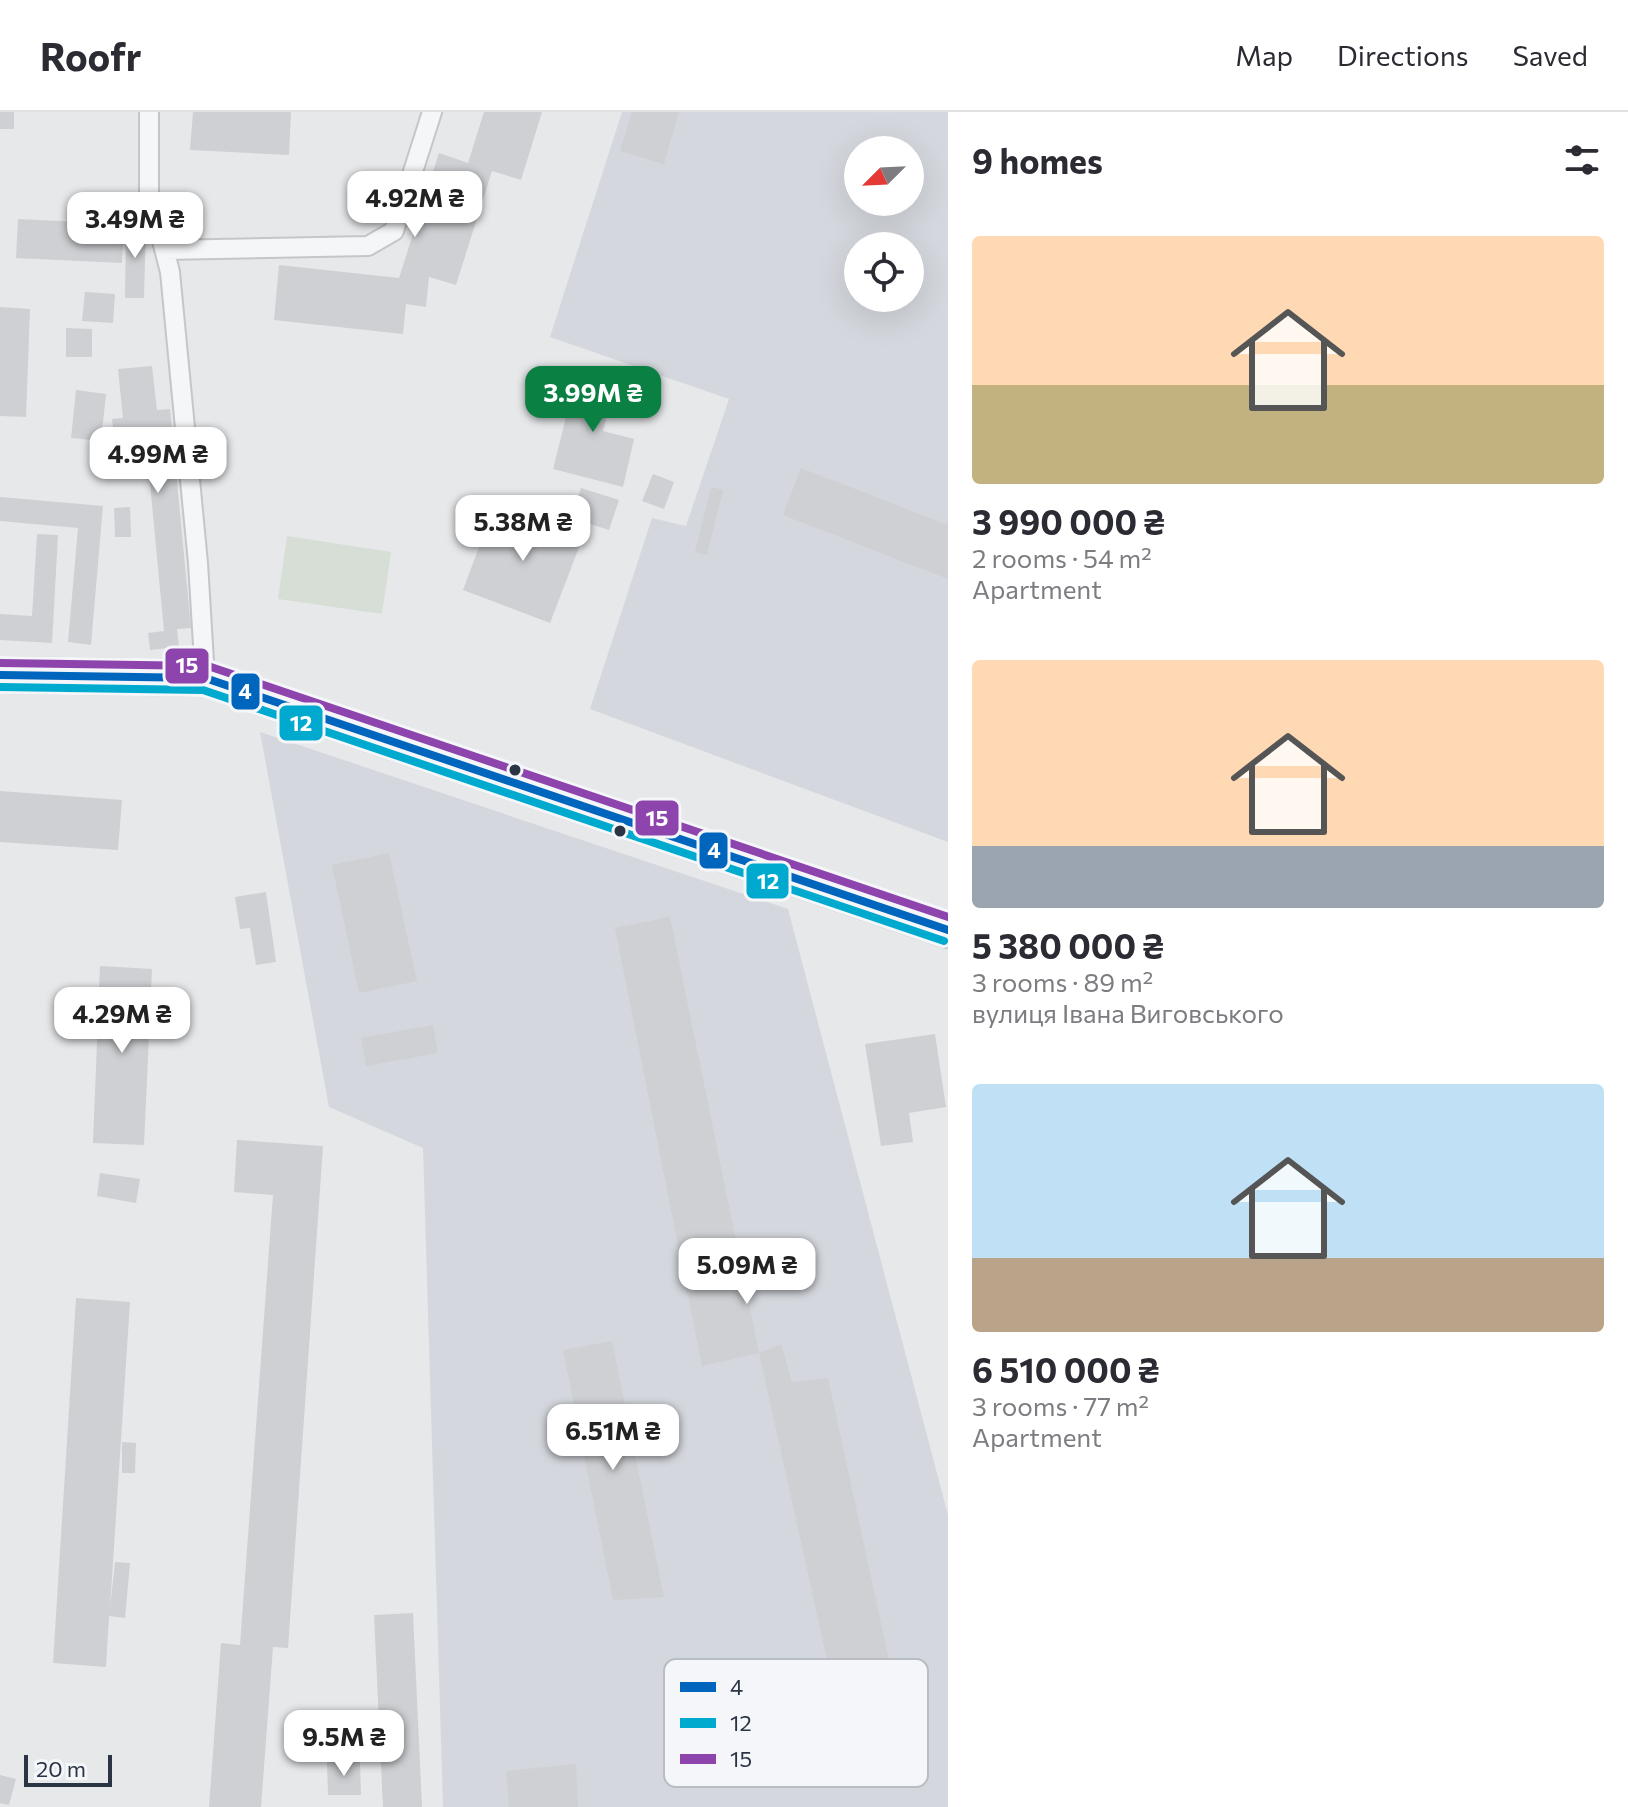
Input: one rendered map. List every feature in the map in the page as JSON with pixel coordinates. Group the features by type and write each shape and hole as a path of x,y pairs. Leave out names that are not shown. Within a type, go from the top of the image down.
{"street":[{"path":"0,675 205,678 948,930"}],"lane":[{"path":"149,112 149,206 170,272 198,563 205,678"},
{"path":"165,250 368,246 394,231 432,112"}],"shaded area":[{"path":"622,112 948,112 948,842 590,709 652,518 686,526 729,399 550,337"},
{"path":"287,536 391,552 382,614 278,599"},
{"path":"260,732 788,909 948,1515 948,1807 443,1807 423,1148 329,1107"}],"building":[{"path":"0,112 14,112 14,129 0,129"},
{"path":"193,112 291,112 289,155 190,150"},
{"path":"484,112 542,112 521,180 492,171 456,285 429,277 426,307 406,304 403,334 274,320 279,265 399,278 439,153 468,163"},
{"path":"632,112 679,112 664,164 620,151"},
{"path":"18,219 124,224 122,263 16,258"},
{"path":"126,223 146,224 144,298 125,298"},
{"path":"85,292 115,294 113,323 82,321"},
{"path":"0,307 30,309 26,417 0,416"},
{"path":"66,328 92,329 92,357 66,357"},
{"path":"152,366 157,410 170,409 191,628 177,629 179,647 150,650 148,633 164,631 146,441 115,444 112,419 123,418 118,369"},
{"path":"578,369 616,379 603,431 634,439 623,487 553,469"},
{"path":"76,390 106,394 101,441 71,438"},
{"path":"801,468 948,525 948,579 783,515"},
{"path":"653,474 674,482 664,509 642,501"},
{"path":"711,487 723,490 707,555 695,552"},
{"path":"581,488 619,500 609,530 571,518"},
{"path":"0,497 103,506 91,645 68,642 78,528 0,521"},
{"path":"495,504 583,537 550,623 463,590"},
{"path":"130,507 131,537 115,537 114,508"},
{"path":"37,534 58,535 52,643 0,640 0,614 32,616"},
{"path":"0,791 122,800 118,850 0,842"},
{"path":"389,853 417,981 359,993 332,865"},
{"path":"266,892 276,962 256,965 250,928 240,929 235,897"},
{"path":"670,917 759,1353 702,1366 615,928"},
{"path":"100,966 152,969 144,1145 93,1143"},
{"path":"433,1025 438,1053 366,1066 361,1038"},
{"path":"935,1034 946,1107 909,1113 913,1142 881,1146 865,1044"},
{"path":"237,1140 323,1146 288,1648 273,1647 261,1807 209,1807 221,1643 240,1645 273,1195 234,1192"},
{"path":"100,1173 140,1179 136,1203 97,1196"},
{"path":"76,1298 130,1302 110,1608 115,1562 130,1563 125,1618 109,1616 106,1667 53,1663"},
{"path":"612,1341 664,1597 613,1600 563,1350"},
{"path":"781,1344 792,1382 828,1378 889,1659 827,1659 759,1353"},
{"path":"122,1442 136,1443 135,1473 122,1473"},
{"path":"413,1613 422,1807 383,1807 374,1615"},
{"path":"327,1762 360,1762 361,1795 328,1795"},
{"path":"576,1764 578,1807 509,1807 506,1771"},
{"path":"0,1775 16,1779 9,1805 0,1803"}],"transit line":[{"name":"15","path":"0,663 208,666 948,917"},
{"name":"4","path":"0,675 205,678 948,930"},
{"name":"12","path":"0,687 203,690 944,941"}]}
